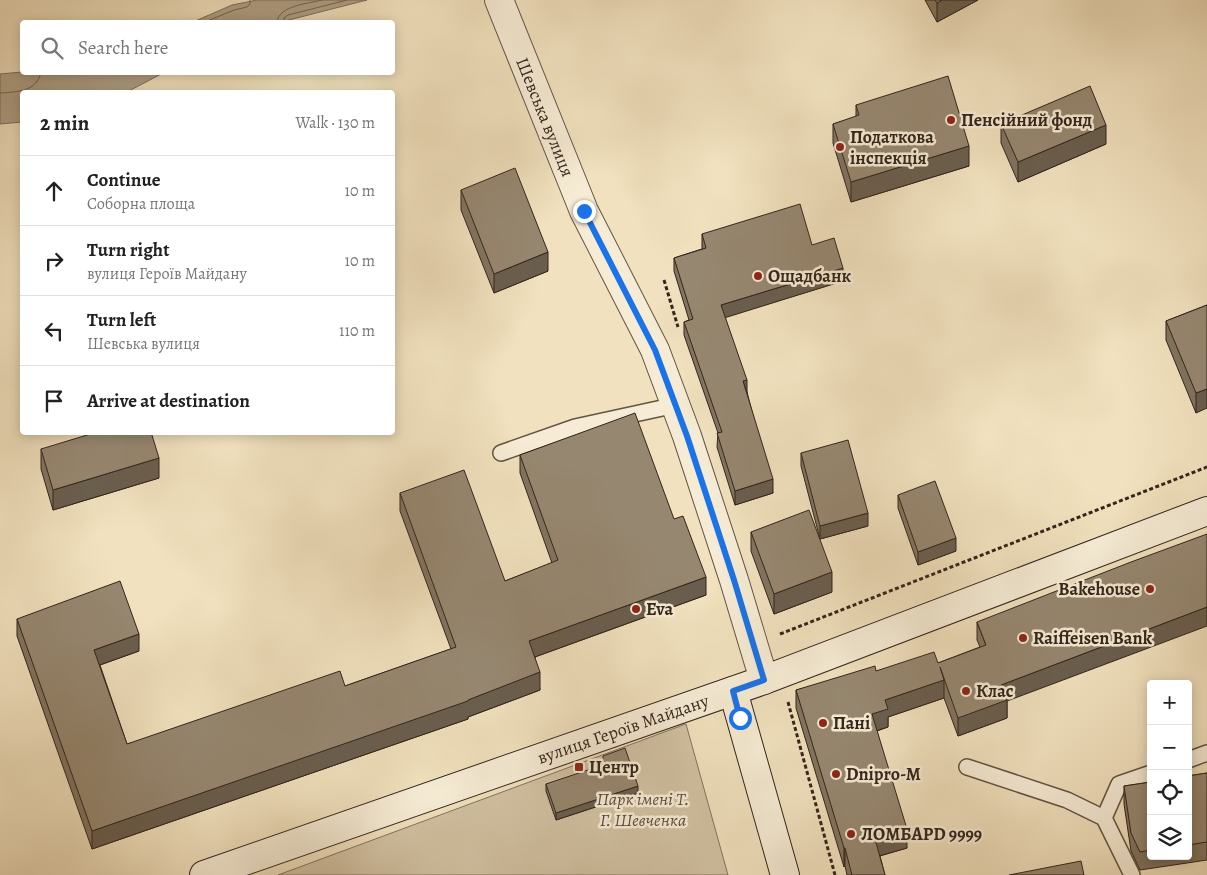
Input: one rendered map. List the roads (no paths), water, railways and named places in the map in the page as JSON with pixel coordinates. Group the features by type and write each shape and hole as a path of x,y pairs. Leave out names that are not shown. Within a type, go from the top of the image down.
{"main road":[{"name":"Шевська вулиця","path":"500,2 584,211 655,350 676,405 734,580 772,677"},
{"name":"вулиця Героїв Майдану","path":"204,875 772,677 1207,511"},
{"path":"733,691 785,875"}],"lane":[{"path":"501,453 575,427 676,405"},
{"path":"1192,759 1207,753"},
{"path":"967,767 1067,800 1104,818 1132,875"},
{"path":"1104,818 1118,784 1147,774"}],"water":[{"path":"257,0 367,0 289,20 198,20 232,5"},
{"path":"20,72 20,75 159,75 131,90 20,90 20,122 0,124 0,74"}],"place":[{"name":"Пенсійний фонд","path":"951,120"},
{"name":"Податкова інспекція","path":"840,147"},
{"name":"Ощадбанк","path":"758,276"},
{"name":"Bakehouse","path":"1150,589"},
{"name":"Eva","path":"636,609"},
{"name":"Raiffeisen Bank","path":"1023,638"},
{"name":"Клас","path":"966,691"},
{"name":"Пані","path":"823,723"},
{"name":"Центр","path":"579,767"},
{"name":"Dnipro-M","path":"836,774"},
{"name":"ЛОМБАРD 9999","path":"851,834"}],"park label":[{"name":"Парк імені Т. Г. Шевченка","path":"643,810"}]}
